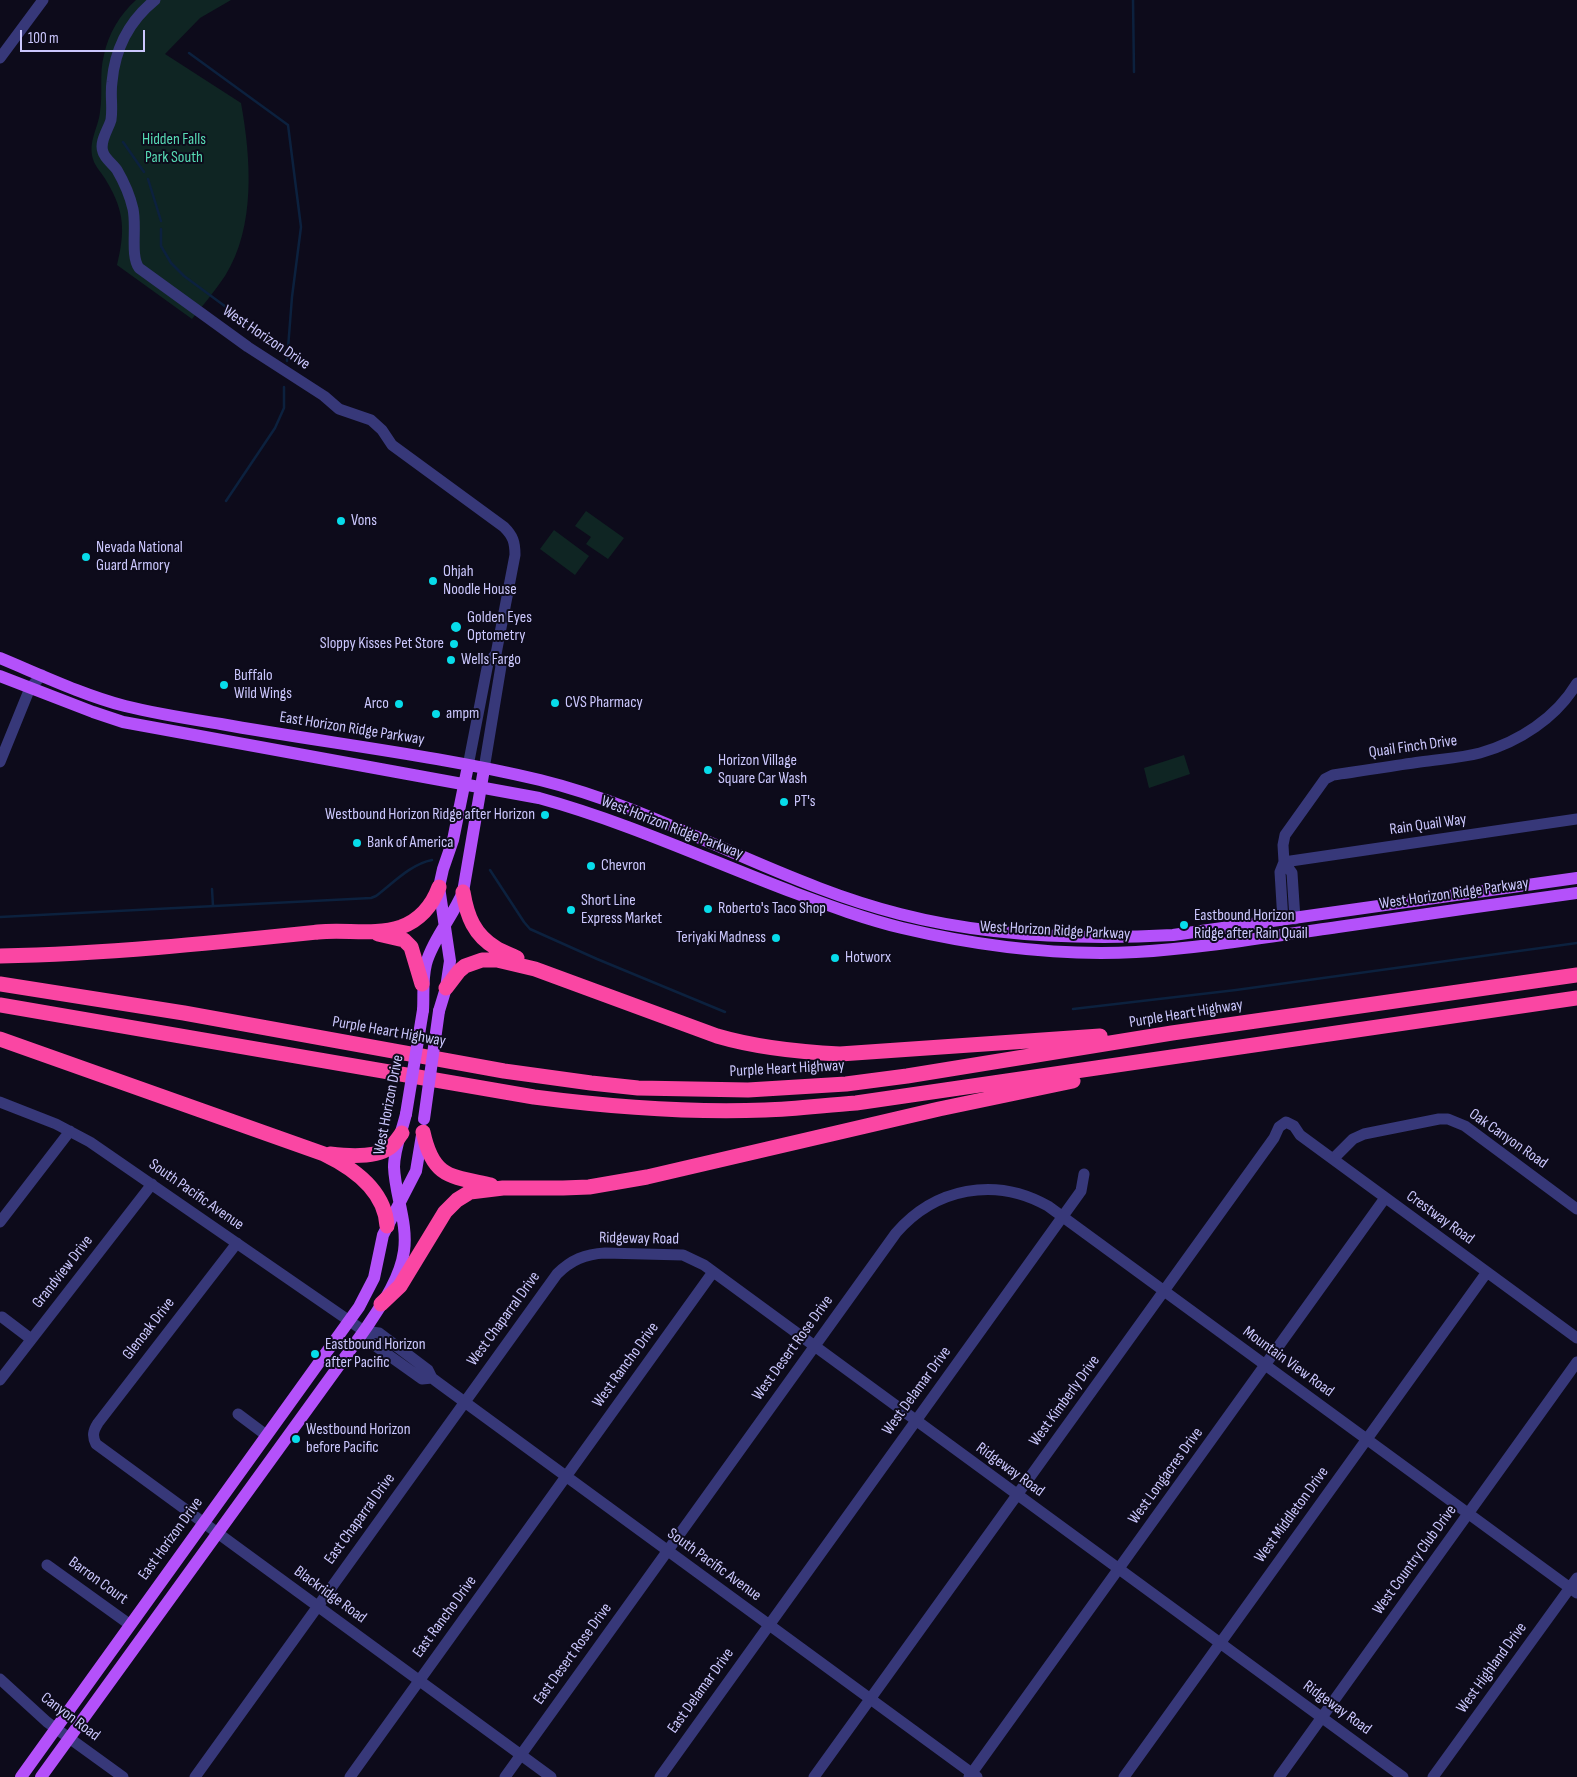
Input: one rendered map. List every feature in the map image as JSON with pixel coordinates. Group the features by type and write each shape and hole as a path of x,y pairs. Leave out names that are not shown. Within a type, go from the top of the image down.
{"highway":[{"path":"0,956 130,950 331,930 375,932 395,929 411,922 430,905 439,887"},
{"path":"463,892 469,919 478,933 496,948 535,969"},
{"path":"375,932 408,943 414,950 422,984"},
{"path":"446,988 459,971 471,964 482,960 497,960 535,969 743,1044 800,1052 840,1054 1116,1035 1172,1033"},
{"name":"Purple Heart Highway","path":"0,984 194,1015 504,1071 638,1088 748,1090 846,1084 1172,1033 1577,975"},
{"path":"0,1005 594,1105 656,1109 766,1110 856,1102 1577,998"},
{"path":"0,1039 324,1154 350,1169 372,1189 383,1206 387,1226"},
{"path":"381,1304 400,1286 450,1205 470,1192 503,1188 588,1187 647,1177 938,1109 1209,1052"},
{"path":"423,1126 430,1156 444,1172 462,1179 503,1188"},
{"path":"324,1154 356,1156 384,1151 391,1146 402,1132"}],"main road":[{"name":"East Horizon Ridge Parkway","path":"0,658 42,676 128,707 240,728 468,766"},
{"name":"East Horizon Ridge Parkway","path":"0,676 123,722 463,785"},
{"path":"239,744 240,728"},
{"name":"West Horizon Ridge Parkway","path":"468,766 542,780 613,802 697,836 857,915 912,930 981,944 1081,952 1133,952 1218,944 1577,893"},
{"name":"West Horizon Drive","path":"349,1320 372,1284 377,1269 380,1247 387,1226 416,1171 439,1011 446,988 450,961 439,887 442,869 453,840 468,766"},
{"name":"West Horizon Drive","path":"364,1330 381,1304 397,1273 404,1253 404,1230 394,1167 396,1151 406,1114 423,1010 422,984 426,962 458,905 463,892 484,768"},
{"name":"West Horizon Ridge Parkway","path":"463,785 538,798 585,812 691,852 815,894 901,915 1014,934 1130,938 1173,935 1577,878"},
{"path":"691,852 697,836"},
{"path":"1218,944 1232,937 1287,928 1294,924 1289,920"},
{"path":"912,930 921,927 946,932 952,925"},
{"path":"1081,952 1083,937"},
{"name":"East Horizon Drive","path":"21,1777 349,1320"},
{"name":"East Horizon Drive","path":"41,1777 364,1330"}],"street":[{"path":"0,58 43,0"},
{"name":"West Horizon Drive","path":"156,0 139,14 130,26 118,50 112,80 110,120 102,146 104,155 117,171 133,208 136,264 248,347 324,396 339,409 372,420 382,430 392,445 504,527 512,535 516,543 496,654 488,663 468,766"},
{"name":"West Horizon Drive","path":"484,768 501,666 496,654"},
{"path":"0,762 4,744 30,688 42,676"},
{"name":"Quail Finch Drive","path":"1289,920 1280,872 1284,862 1283,845 1285,835 1325,779 1333,775 1479,753 1506,744 1528,733 1552,713 1572,692 1577,683"},
{"name":"Rain Quail Way","path":"1284,862 1577,819"},
{"name":"South Pacific Avenue","path":"0,1102 70,1131 133,1170 364,1330 370,1342 422,1379 432,1378 973,1776"},
{"name":"Oak Canyon Road","path":"1333,1160 1352,1140 1364,1134 1439,1119 1448,1119 1465,1126 1577,1208"},
{"name":"Crestway Road","path":"1286,1122 1294,1126 1300,1135 1333,1160 1577,1338"},
{"name":"West Kimberly Drive","path":"814,1777 1274,1138 1279,1126 1286,1122"},
{"path":"0,1222 70,1131"},
{"name":"West Delamar Drive","path":"769,1625 1081,1191 1084,1174"},
{"name":"Grandview Drive","path":"0,1380 152,1184"},
{"name":"Mountain View Road","path":"967,1192 995,1190 1022,1194 1048,1206 1573,1590"},
{"name":"West Desert Rose Drive","path":"667,1550 896,1233 911,1216 931,1203 967,1192"},
{"name":"West Longacres Drive","path":"973,1776 1385,1198"},
{"name":"Glenoak Drive","path":"93,1438 98,1423 237,1243"},
{"name":"Ridgeway Road","path":"576,1259 600,1253 668,1254 689,1257 713,1272 1403,1777"},
{"name":"West Chaparral Drive","path":"464,1402 557,1274 576,1259"},
{"name":"West Rancho Drive","path":"566,1476 713,1272"},
{"name":"West Middleton Drive","path":"1124,1777 1487,1272"},
{"path":"2,1317 31,1339"},
{"name":"West Country Club Drive","path":"1279,1777 1577,1362"},
{"name":"East Chaparral Drive","path":"195,1777 464,1402"},
{"path":"238,1414 266,1435"},
{"name":"Blackridge Road","path":"93,1438 102,1449 551,1777"},
{"name":"East Rancho Drive","path":"350,1777 566,1476"},
{"name":"East Desert Rose Drive","path":"505,1777 667,1550"},
{"name":"Barron Court","path":"47,1565 130,1624"},
{"name":"West Highland Drive","path":"1433,1777 1573,1590 1577,1578"},
{"name":"East Delamar Drive","path":"660,1777 769,1625"},
{"name":"Canyon Road","path":"0,1679 29,1707 55,1728 124,1777"}],"green space":[{"name":"Hidden Falls Park South","path":"136,0 231,0 200,18 165,54 241,103 247,146 248,192 242,236 235,257 225,276 192,319 117,265 122,232 120,213 113,193 97,168 92,153 92,141 100,112 102,69 106,47 116,24"},
{"path":"586,511 624,538 608,559 586,544 591,537 575,526"},
{"path":"554,530 589,556 575,575 540,549"},
{"path":"1184,755 1190,774 1149,788 1144,768"}],"waterway":[{"path":"1133,0 1134,72"},
{"path":"189,53 288,125 301,227 292,297 287,361"},
{"path":"123,142 144,172"},
{"path":"148,179 161,221"},
{"path":"161,229 161,246 171,263 184,276 287,352"},
{"path":"226,501 275,428 284,408 284,387"},
{"path":"0,917 371,898 417,865 432,860"},
{"path":"490,870 530,929 725,1012"},
{"path":"212,889 213,906"},
{"path":"1073,1009 1236,990 1577,943"}],"place":[{"name":"Vons","path":"341,521"},
{"name":"Nevada National Guard Armory","path":"86,557"},
{"name":"Ohjah Noodle House","path":"433,581"},
{"name":"Golden Eyes Optometry","path":"456,627"},
{"name":"Sloppy Kisses Pet Store","path":"454,644"},
{"name":"Wells Fargo","path":"451,660"},
{"name":"Buffalo Wild Wings","path":"224,685"},
{"name":"CVS Pharmacy","path":"555,703"},
{"name":"Arco","path":"399,704"},
{"name":"ampm","path":"436,714"},
{"name":"Horizon Village Square Car Wash","path":"708,770"},
{"name":"PT's","path":"784,802"},
{"name":"Westbound Horizon Ridge after Horizon","path":"545,815"},
{"name":"Bank of America","path":"357,843"},
{"name":"Chevron","path":"591,866"},
{"name":"Roberto's Taco Shop","path":"708,909"},
{"name":"Short Line Express Market","path":"571,910"},
{"name":"Eastbound Horizon Ridge after Rain Quail","path":"1184,925"},
{"name":"Teriyaki Madness","path":"776,938"},
{"name":"Hotworx","path":"835,958"},
{"name":"Eastbound Horizon after Pacific","path":"315,1354"},
{"name":"Westbound Horizon before Pacific","path":"296,1439"}]}
